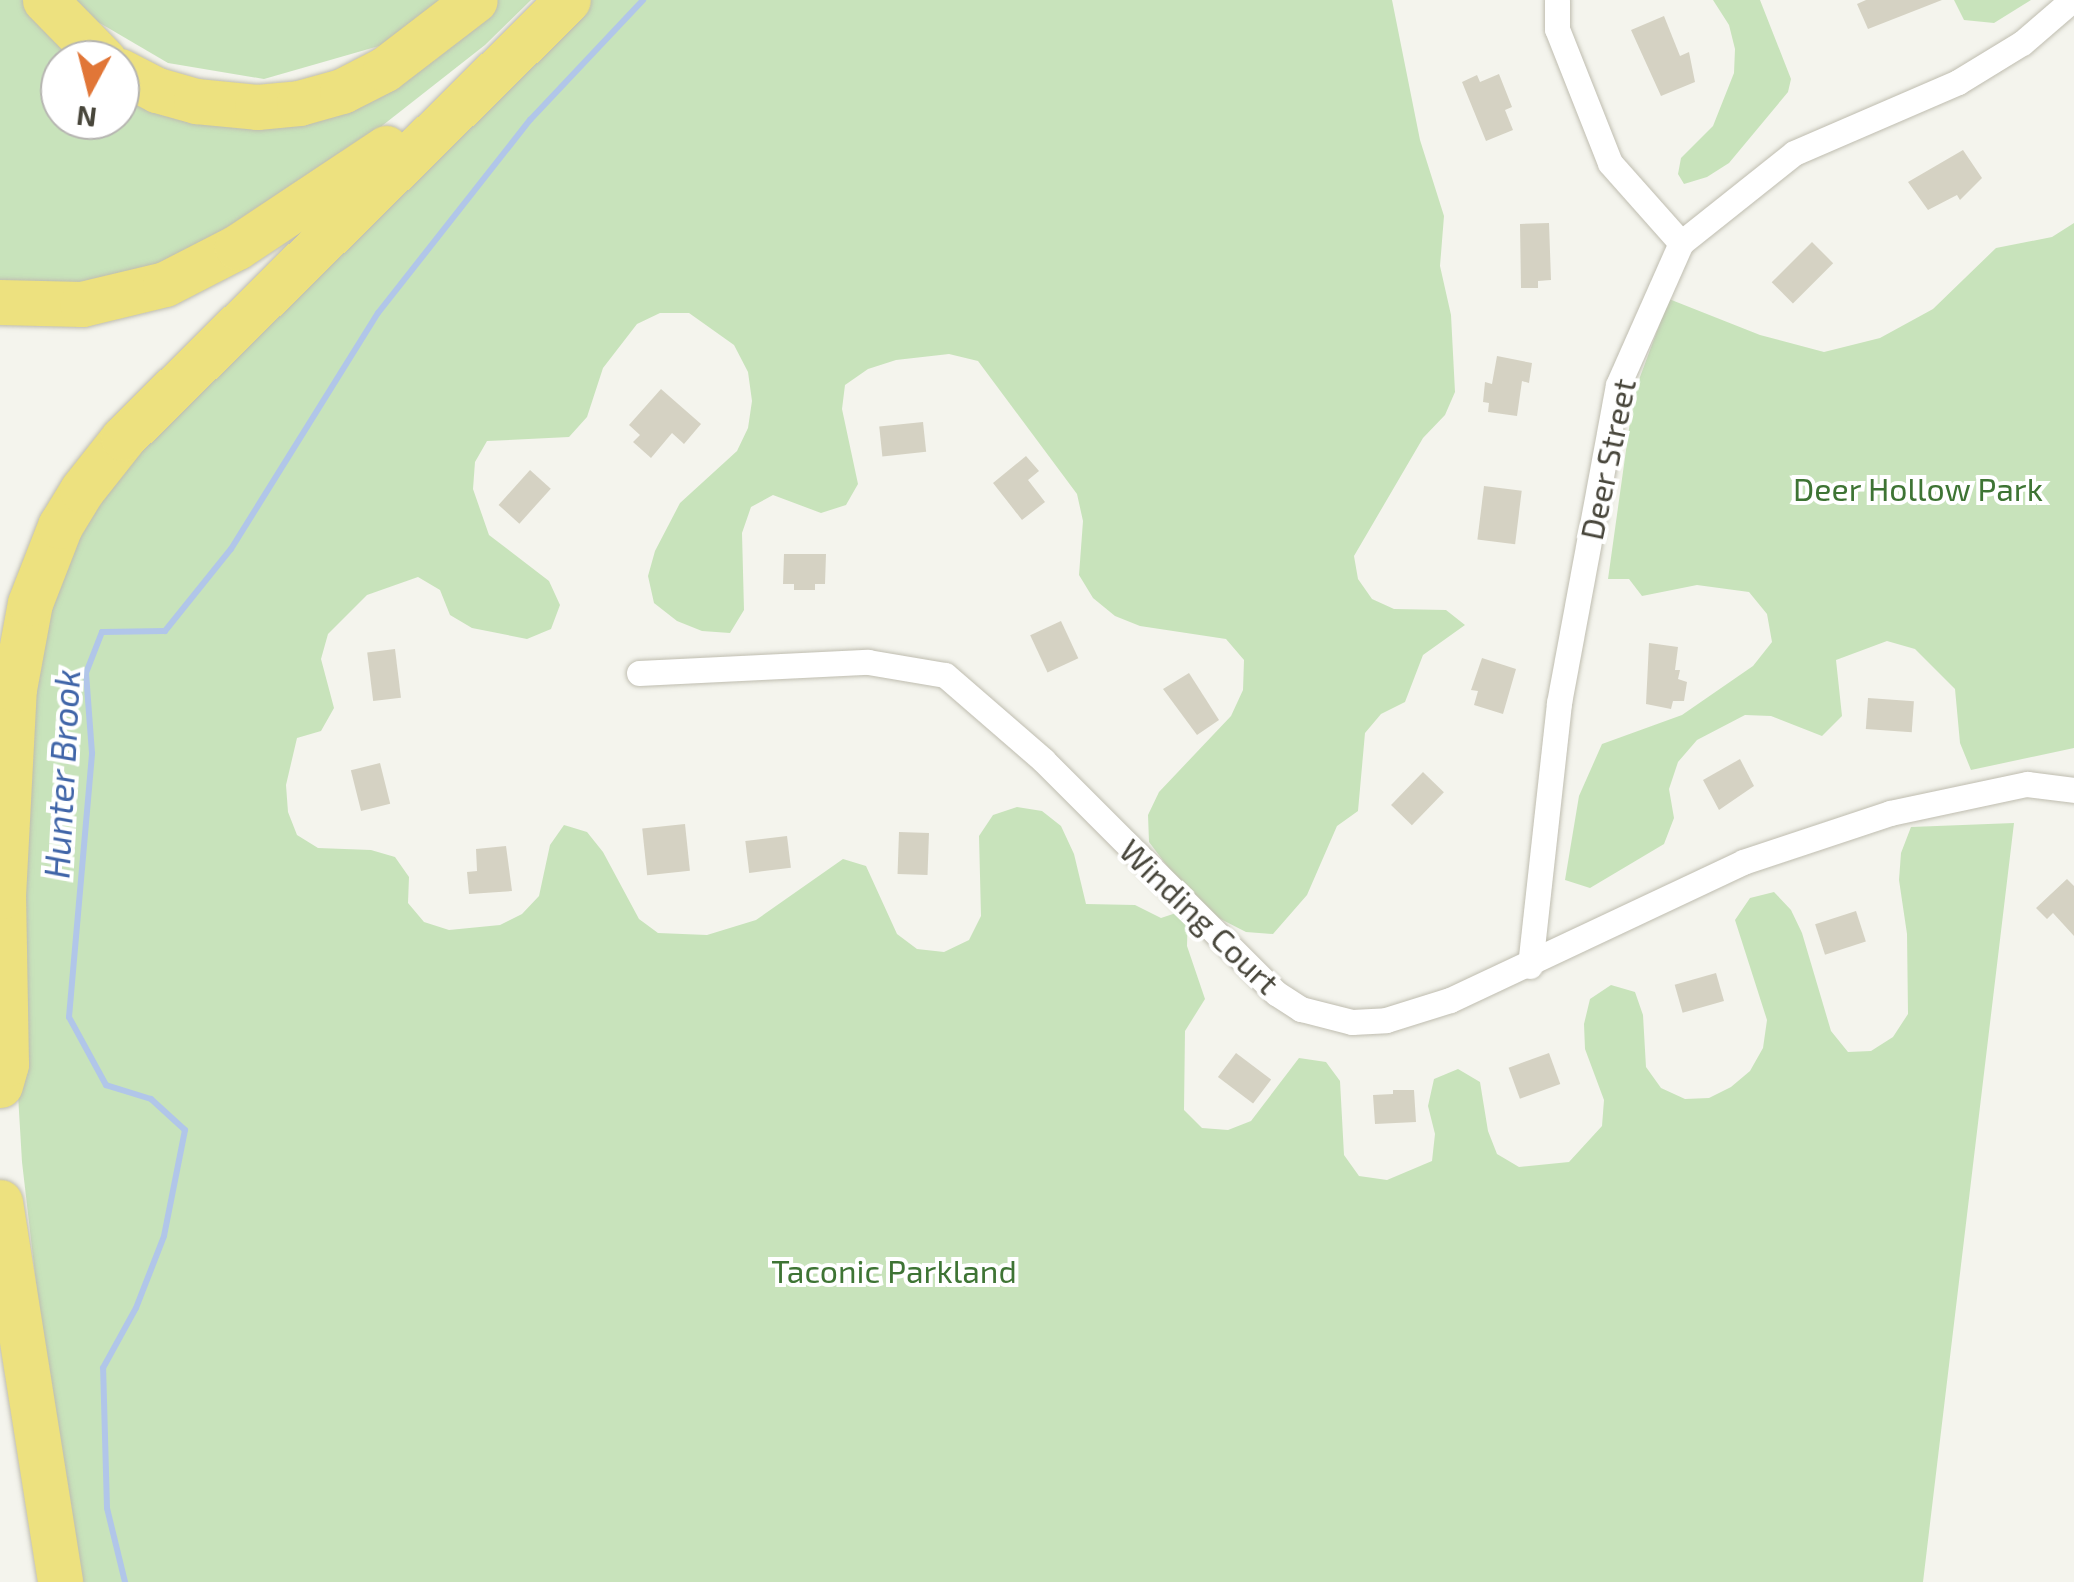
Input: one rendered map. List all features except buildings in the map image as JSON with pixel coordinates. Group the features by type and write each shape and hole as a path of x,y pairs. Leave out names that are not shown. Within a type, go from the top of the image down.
{"highway":[{"path":"45,0 84,40"},
{"path":"140,82 196,102 257,107 300,103 342,91 385,69 475,0"},
{"path":"0,302 60,306 102,302 165,284 211,262 386,148 464,85 556,0"},
{"path":"0,1085 6,1064 3,896 15,678 30,603 60,526 82,490 123,438 568,0"},
{"path":"0,1202 60,1582"}],"street":[{"path":"1557,0 1557,29 1610,163 1681,242"},
{"name":"Deer Street","path":"1530,966 1560,703 1618,385 1681,242 1794,153 1958,82 2022,43 2072,0"},
{"name":"Winding Court","path":"639,672 868,662 945,675 1043,760 1276,993 1301,1009 1330,1020 1386,1020 1450,1000 1530,966 1744,862 1890,813 2027,784 2074,790"}],"green space":[{"path":"0,0 32,0 71,40 40,40 40,140 140,140 140,91 271,116 489,0 531,0 485,45 341,158 177,262 49,296 0,290"},
{"path":"75,0 440,0 386,44 264,79 168,63 140,47 140,40 129,40 81,12"},
{"name":"Taconic Parkland","path":"582,0 1392,0 1420,140 1444,216 1440,266 1451,315 1455,392 1445,415 1423,438 1354,556 1358,579 1372,599 1394,609 1446,610 1465,625 1423,655 1405,702 1381,714 1365,733 1358,811 1337,826 1307,895 1273,934 1246,932 1199,908 1149,842 1148,815 1159,792 1231,716 1243,690 1244,660 1226,639 1140,626 1115,616 1093,598 1079,575 1083,521 1077,494 978,361 949,354 896,360 868,369 845,385 842,409 858,484 846,505 821,513 773,495 751,507 742,533 744,610 730,633 702,631 677,621 654,603 648,576 655,551 680,503 737,451 748,428 752,401 748,372 734,345 689,313 660,313 637,324 603,368 587,417 569,437 487,441 475,462 473,489 489,535 549,581 560,605 551,629 527,639 472,628 450,615 440,590 418,577 367,595 328,634 321,659 334,708 321,731 297,738 286,785 288,812 297,835 318,848 371,850 395,857 409,877 408,903 424,922 449,930 500,925 522,914 539,896 550,845 564,825 587,832 603,852 639,919 658,933 707,935 756,920 843,859 866,866 897,934 917,949 944,952 969,940 981,916 979,836 993,815 1017,807 1042,811 1061,826 1074,854 1086,904 1135,905 1161,918 1188,909 1187,946 1205,999 1185,1031 1184,1110 1202,1128 1228,1130 1251,1121 1299,1058 1326,1062 1340,1081 1344,1155 1359,1176 1387,1180 1432,1161 1435,1134 1428,1106 1434,1079 1458,1069 1480,1082 1488,1131 1497,1154 1519,1167 1569,1162 1602,1126 1604,1100 1585,1049 1584,1024 1590,999 1611,985 1635,992 1643,1015 1646,1067 1661,1088 1685,1099 1709,1098 1731,1087 1750,1071 1763,1048 1767,1020 1735,920 1750,898 1774,892 1791,910 1802,933 1831,1031 1848,1052 1871,1051 1893,1037 1908,1014 1907,934 1899,880 1901,853 1911,827 2014,823 1923,1582 83,1582 46,1369 22,1162 17,1078 23,693 92,491"},
{"path":"1713,0 1760,0 1791,79 1788,92 1729,163 1707,177 1684,184 1678,174 1681,158 1713,126 1734,73 1735,49 1729,25"},
{"path":"1954,0 2031,0 1994,23 1964,20"},
{"name":"Deer Hollow Park","path":"2074,223 2074,748 1971,770 1960,743 1955,689 1915,649 1887,641 1836,660 1842,716 1822,736 1771,716 1745,715 1697,740 1678,762 1669,789 1674,818 1664,844 1590,888 1565,880 1579,796 1602,744 1682,715 1753,666 1772,642 1767,614 1749,592 1697,585 1642,596 1629,579 1608,579 1634,393 1669,299 1760,335 1824,352 1880,338 1933,309 1996,248 2052,237"}],"waterway":[{"name":"Hunter Brook","path":"125,1582 107,1508 103,1368 136,1308 164,1236 185,1130 151,1099 106,1085 69,1017 92,753 86,673 102,632 165,631 231,549 378,313 530,120 643,0"}]}
